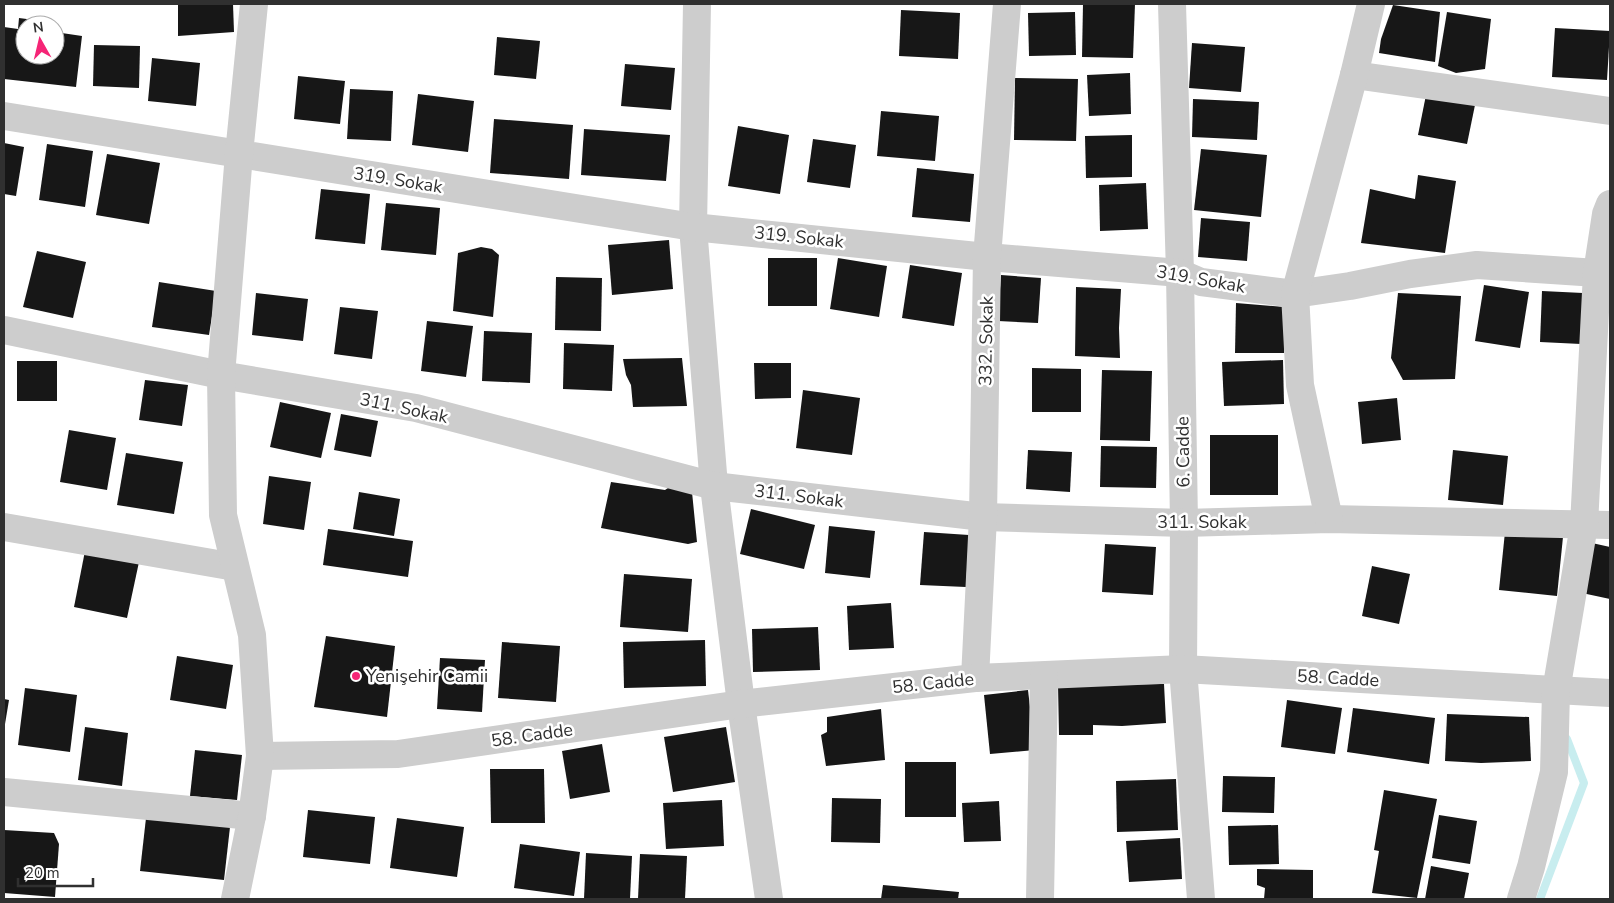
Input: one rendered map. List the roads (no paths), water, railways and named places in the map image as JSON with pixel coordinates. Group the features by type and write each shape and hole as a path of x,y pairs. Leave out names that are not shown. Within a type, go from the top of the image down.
{"street":[{"path":"235,899 252,816 260,756 252,635 223,515 221,375 239,154 254,4"},
{"path":"696,4 693,226 714,486 741,704 769,899"},
{"name":"332. Sokak","path":"975,678 983,517 987,257 1008,4"},
{"name":"6. Cadde","path":"1172,4 1180,273 1184,523 1183,670 1201,899"},
{"path":"1329,520 1300,385 1295,294 1354,75 1370,4"},
{"path":"1354,75 1610,111"},
{"name":"319. Sokak","path":"4,116 693,226 987,257 1180,273 1201,282 1295,294 1350,286 1410,274 1477,265 1597,273"},
{"path":"1521,899 1532,867 1554,772 1556,691 1597,525 1601,348 1597,273 1606,214 1610,204"},
{"name":"311. Sokak","path":"4,330 221,375 416,408 714,486 983,517 1184,523 1329,520 1597,525"},
{"path":"4,527 236,567"},
{"name":"58. Cadde","path":"260,756 398,754 741,704 975,678 1183,670 1610,693"},
{"path":"1040,899 1044,676"},
{"path":"4,792 252,816"}],"waterway":[{"path":"1540,899 1584,783 1567,739"}],"place":[{"name":"Yenişehir Camii","path":"356,676"}]}
